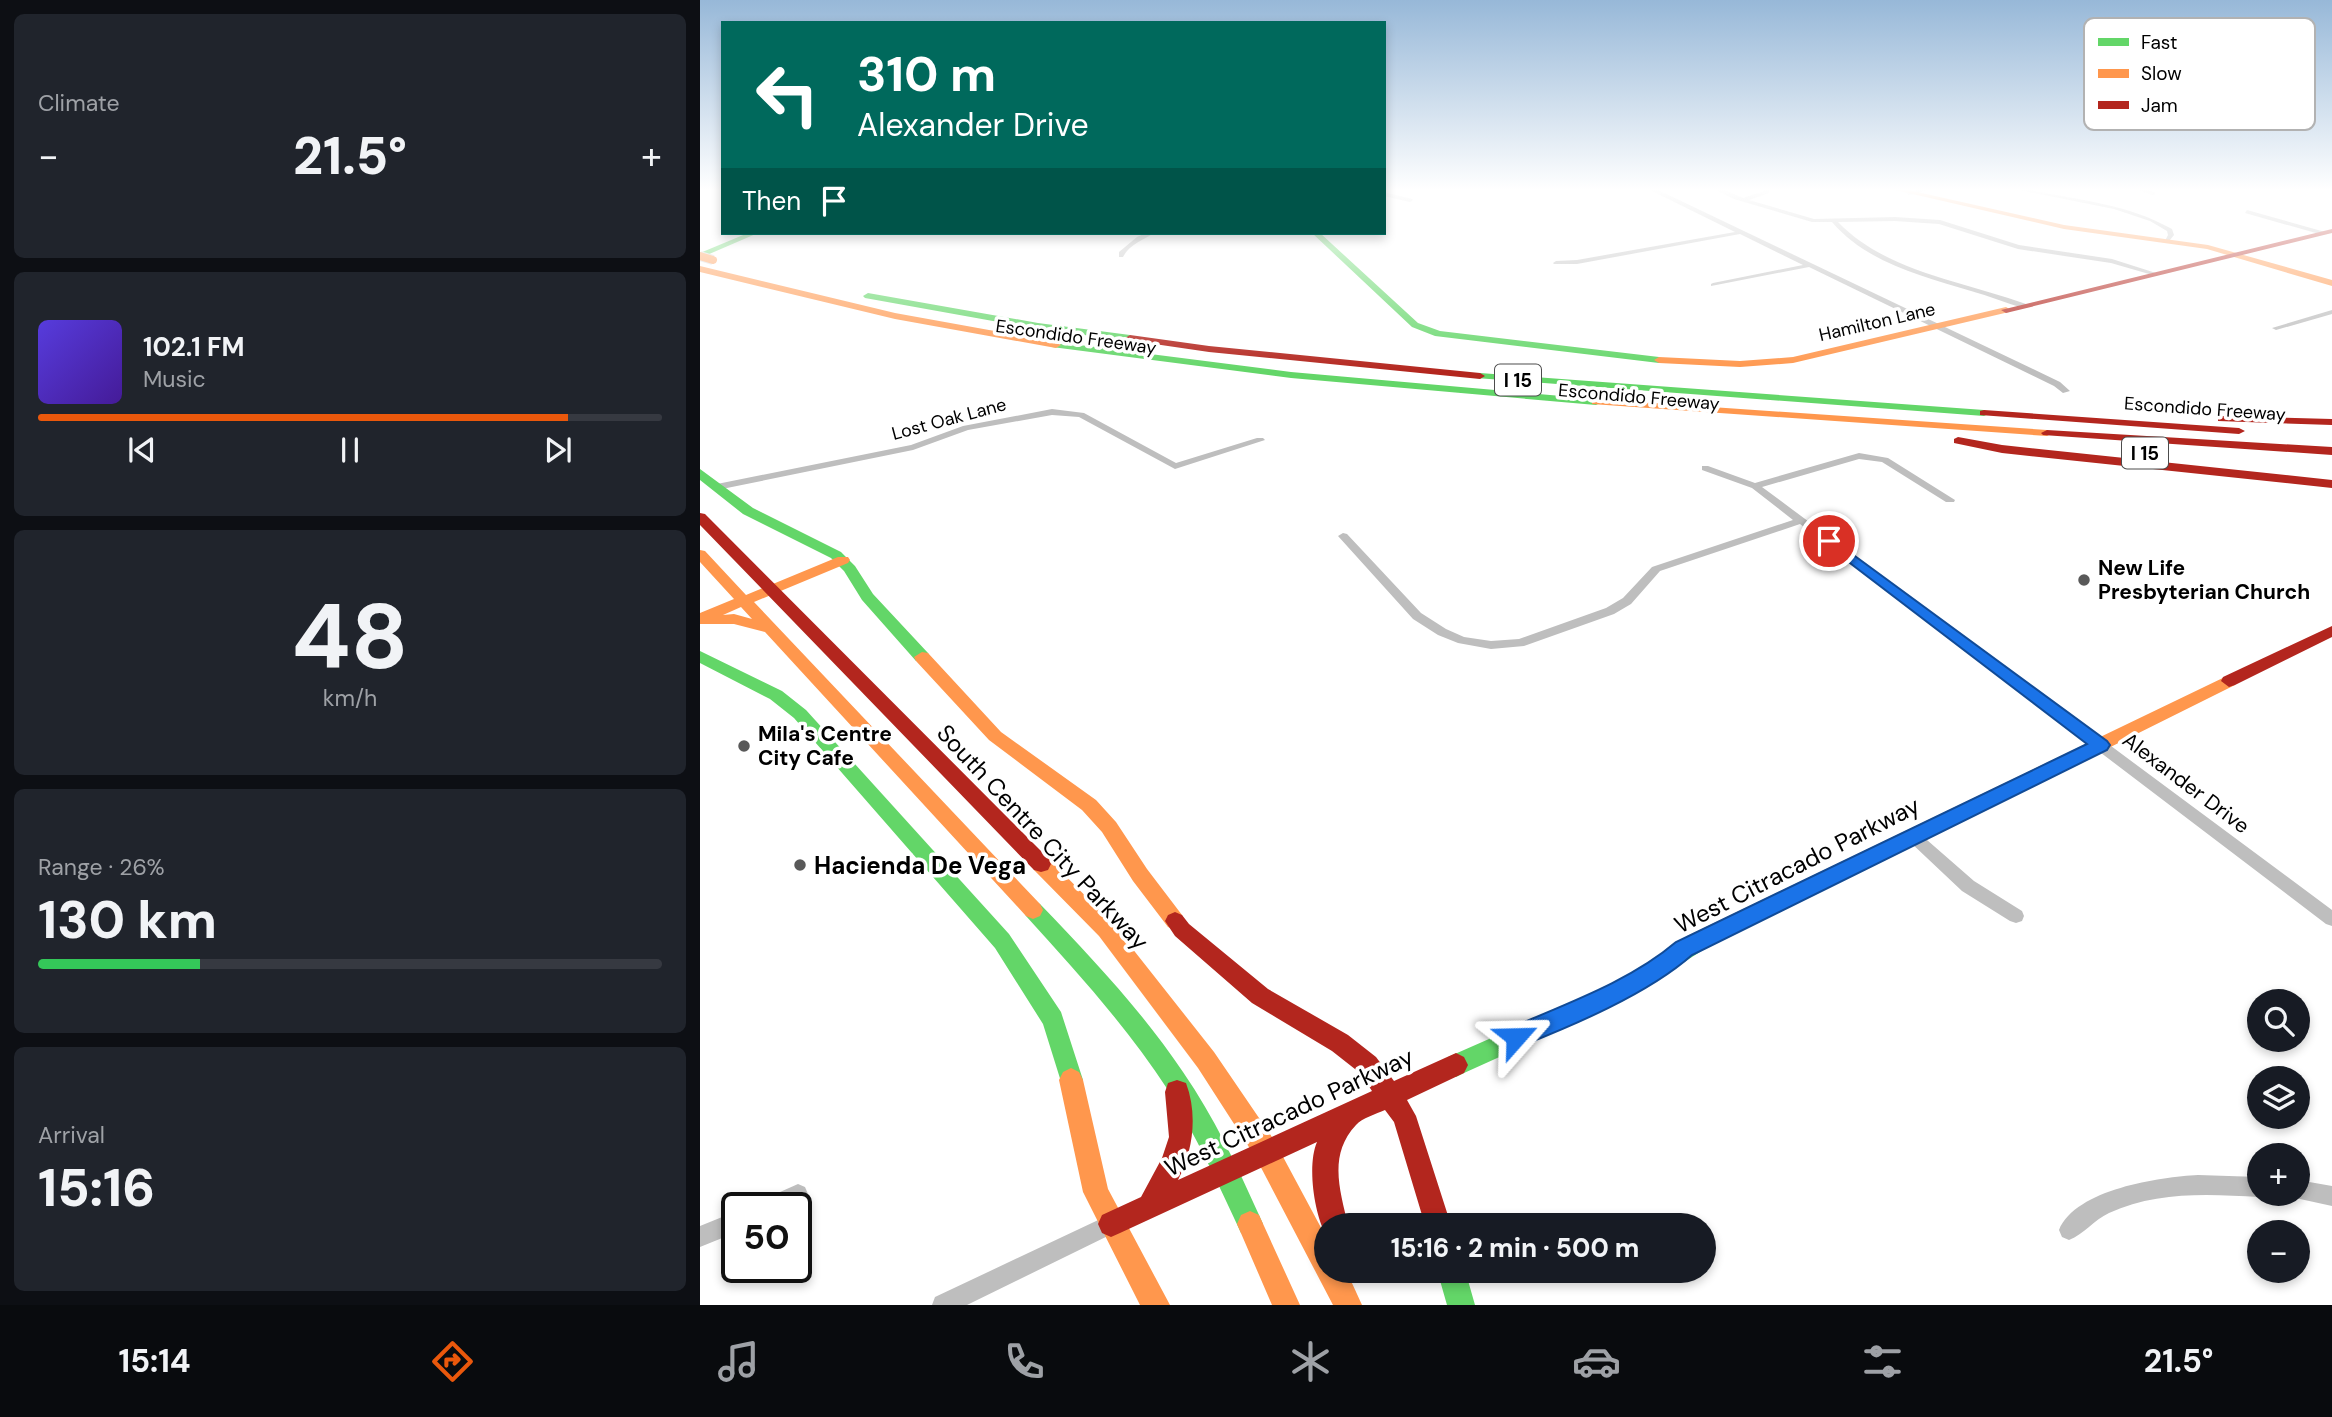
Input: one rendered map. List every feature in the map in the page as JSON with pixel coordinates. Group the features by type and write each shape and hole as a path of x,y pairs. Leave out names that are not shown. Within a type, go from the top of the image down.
{"main road":[{"path":"704,261 724,250"},
{"name":"Hamilton Lane","path":"1334,250 1415,325 1423,329 1464,339 1676,363 1729,366 1802,359 2253,250"},
{"path":"2216,250 2332,283"},
{"path":"704,261 904,310 1021,331 1257,362 1454,381 2332,445"},
{"path":"704,261 776,290 972,332 1201,365 1573,401 2332,451"},
{"name":"Escondido Freeway","path":"704,261 949,312 1087,335 1283,359 1653,390 2332,438"},
{"name":"Escondido Freeway","path":"700,280 771,300 951,338 1183,372 1423,399 1958,441 2332,464"},
{"path":"2073,418 2101,414 2332,422"},
{"path":"2184,435 2283,434"},
{"path":"1958,441 2015,450 2332,484"},
{"name":"South Centre City Parkway","path":"700,473 753,515 813,542 843,560 857,577 867,597 992,732 1089,805 1109,827 1140,875 1182,930 1260,996 1340,1043 1368,1065 1404,1116 1434,1213"},
{"name":"South Centre City Parkway","path":"700,517 1106,930 1206,1060 1265,1149 1314,1241"},
{"path":"700,554 1074,954 1126,1014 1177,1083 1224,1169 1286,1305"},
{"path":"700,621 843,560"},
{"path":"754,571 812,572"},
{"path":"700,621 734,620 770,630"},
{"name":"West Citracado Parkway","path":"1111,1224 1265,1149 1391,1096 1612,994 1666,964 1684,948 2332,631"},
{"path":"700,656 776,695 800,714 1002,941 1026,972 1046,1004 1058,1032 1095,1189 1111,1224 1156,1305"},
{"path":"1151,1204 1173,1163 1181,1137 1177,1083"},
{"path":"1332,1213 1324,1174 1327,1147 1349,1114"},
{"path":"1338,1283 1349,1305"},
{"path":"1346,1283 1349,1305"},
{"path":"1455,1283 1461,1305"}],"street":[{"path":"1121,256 1124,250"},
{"path":"1556,263 1577,262 1644,250"},
{"path":"1779,250 2057,384 2066,391"},
{"path":"1868,250 1937,279 1996,295 2023,306"},
{"path":"2037,250 2112,261 2156,274"},
{"path":"1713,285 1811,265"},
{"path":"2276,328 2332,312"},
{"name":"Lost Oak Lane","path":"717,487 913,447 967,428 1052,412 1081,415 1175,466 1260,440"},
{"path":"1755,486 1860,456 1885,460 1950,500"},
{"name":"Alexander Drive","path":"1705,468 1755,486 1803,520 2332,919"},
{"path":"1343,536 1417,616 1442,632 1462,640 1491,645 1520,643 1610,611 1627,601 1657,569 1803,520"},
{"path":"1914,837 1968,886 2016,916"},
{"path":"2069,1230 2098,1207 2129,1194 2191,1184 2247,1186"},
{"path":"2310,1192 2332,1196"},
{"name":"West Citracado Parkway","path":"943,1305 1111,1224"},
{"path":"700,1237 721,1228"}],"traffic: fast":[{"path":"700,256 714,250"},
{"path":"1334,250 1415,325 1438,334 1659,360"},
{"path":"868,296 1038,326 1130,338"},
{"path":"1056,345 1291,375 1596,402"},
{"path":"1480,376 1984,413"},
{"path":"700,473 748,511 836,555 850,569 867,597 922,657"},
{"path":"700,656 776,695 800,714 1002,941 1053,1020 1071,1080"},
{"path":"1033,910 1118,1004 1164,1064 1200,1122 1250,1224"},
{"path":"1456,1065 1615,994 1695,943"},
{"path":"1455,1283 1461,1305"}],"traffic: slow":[{"path":"2218,250 2332,283"},
{"path":"700,256 713,260"},
{"path":"700,269 895,316 1056,345"},
{"path":"1659,360 1740,364 1793,360 2006,310"},
{"path":"1596,402 2047,433"},
{"path":"700,554 1033,910"},
{"path":"700,619 843,560"},
{"path":"705,621 734,619 770,629"},
{"path":"922,657 995,736 1089,805 1109,827 1140,875 1175,921"},
{"path":"1695,943 2229,681"},
{"path":"1041,864 1106,930 1206,1060 1265,1149 1314,1241"},
{"path":"1071,1080 1096,1192 1140,1280 1156,1305"},
{"path":"1250,1224 1286,1305"},
{"path":"1337,1283 1348,1305"}],"traffic: jam":[{"path":"2006,310 2254,250"},
{"path":"1130,338 1209,349 1480,376"},
{"path":"1984,413 2239,431"},
{"path":"2222,419 2332,422"},
{"path":"2047,433 2332,451"},
{"path":"1958,441 2002,449 2332,484"},
{"path":"700,517 1041,864"},
{"path":"2229,681 2332,631"},
{"path":"1175,921 1182,930 1260,996 1340,1043 1368,1065 1404,1116 1434,1213"},
{"path":"1111,1224 1456,1065"},
{"path":"1151,1204 1173,1163 1181,1137 1177,1092"},
{"path":"1332,1213 1324,1174 1327,1147 1349,1113"}],"place":[{"name":"New Life Presbyterian Church","path":"2084,580"},
{"name":"Mila's Centre City Cafe","path":"744,746"},
{"name":"Hacienda De Vega","path":"800,865"}],"route":[{"path":"1516,1037 1612,994 1666,964 1684,948 2101,745 1829,541"}]}
